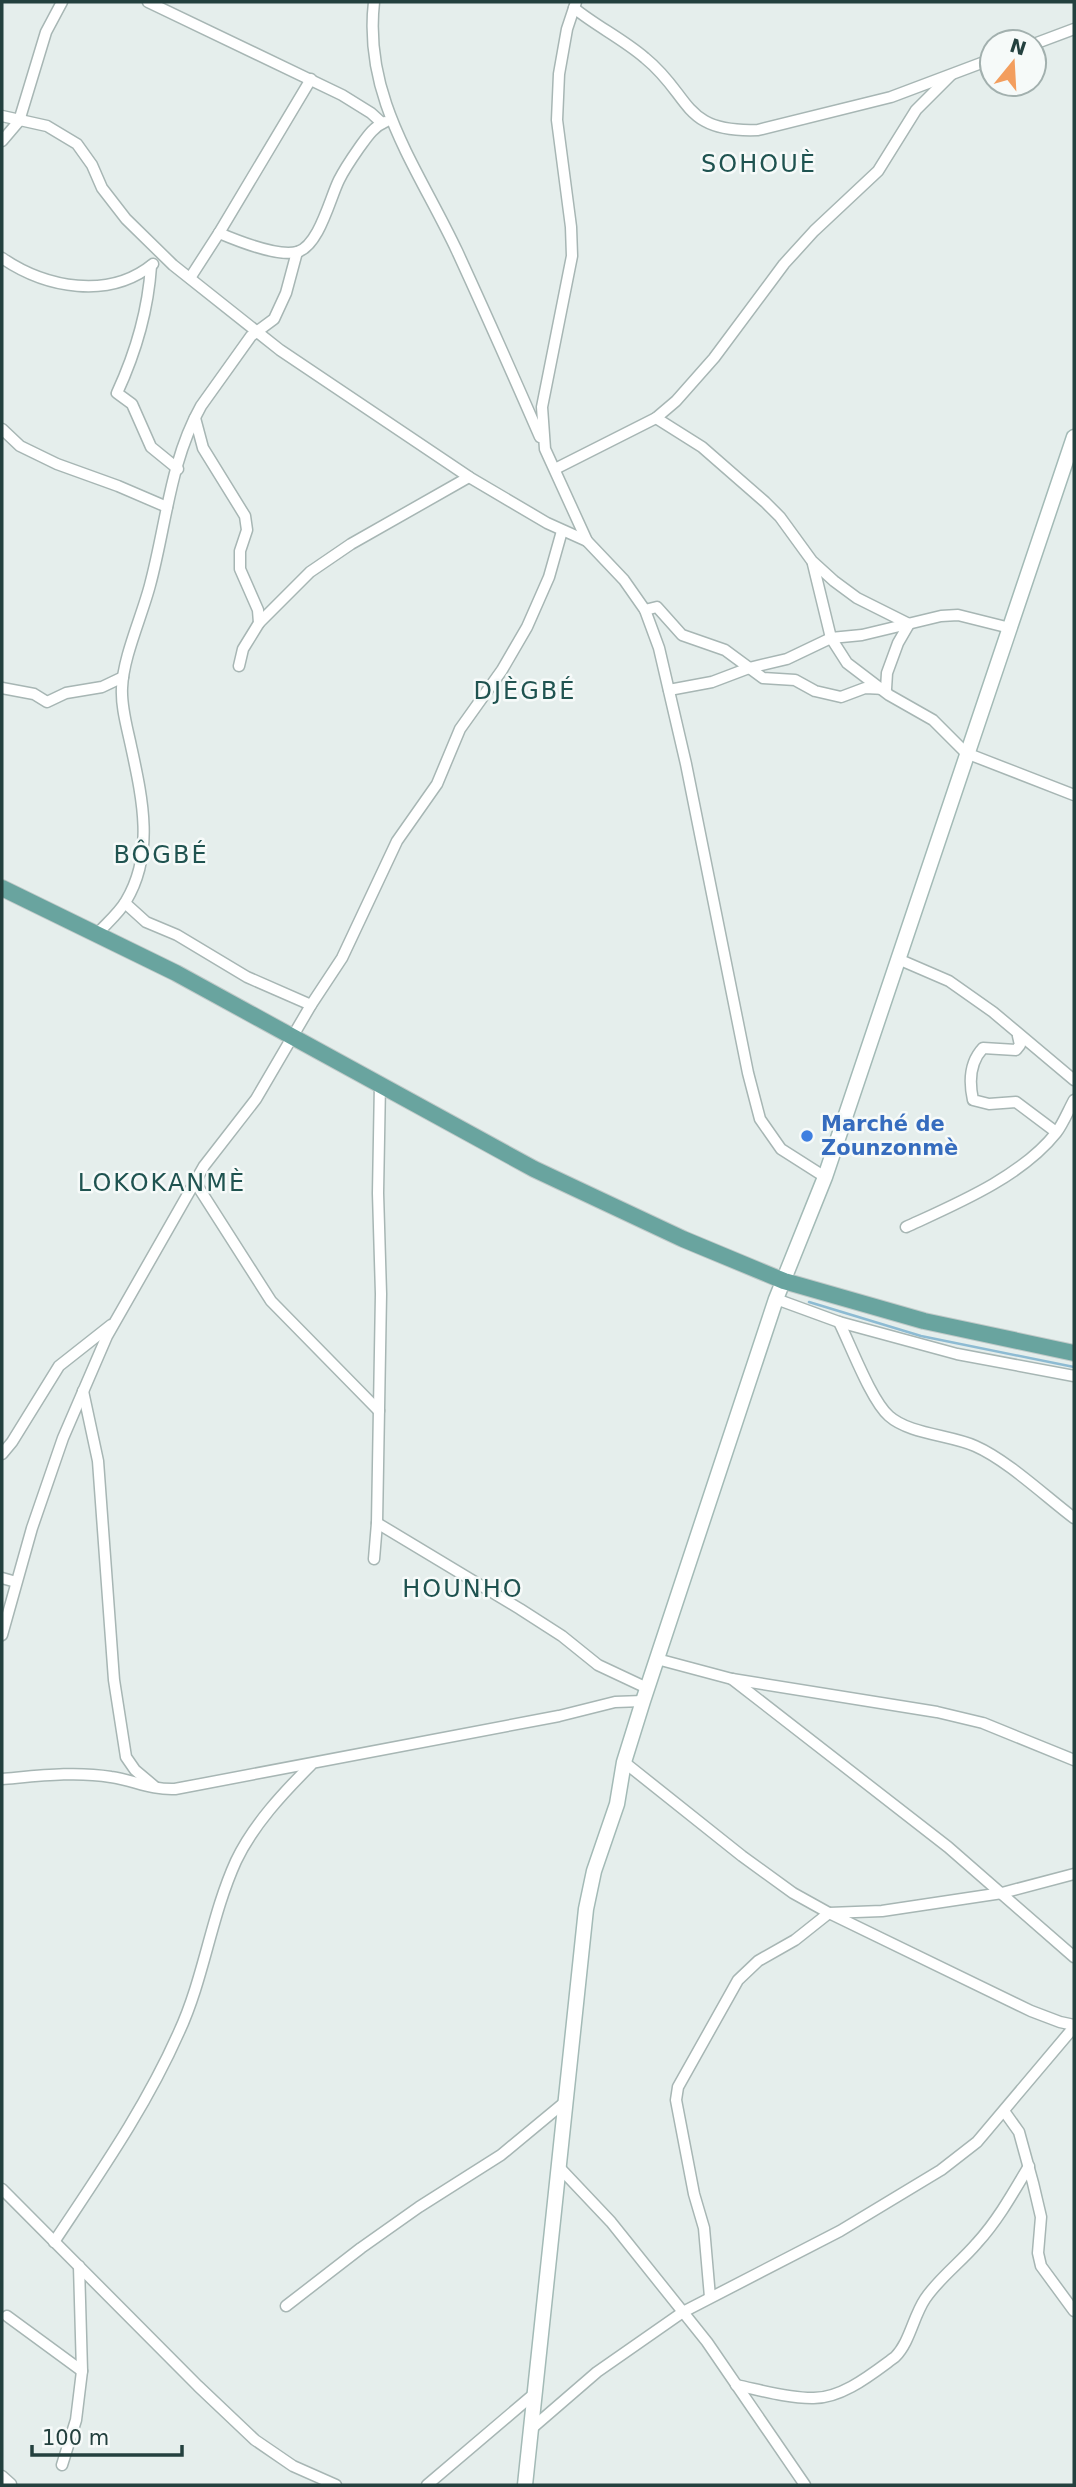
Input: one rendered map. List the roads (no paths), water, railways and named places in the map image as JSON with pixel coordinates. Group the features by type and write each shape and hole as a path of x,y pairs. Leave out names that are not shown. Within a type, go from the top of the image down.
{"main road":[{"path":"2,888 98,933 293,1035 534,1169 673,1235 784,1281 959,1343 1074,1353"}],"street":[{"path":"2,141 19,121 46,32 62,2"},
{"path":"148,2 310,79 387,122"},
{"path":"374,2 371,30 374,66 387,122 456,250 587,541 624,580 645,610 659,649 760,1119 781,1149 825,1177"},
{"path":"545,449 542,407 572,256 571,227 557,120 559,74 567,29 575,5 593,23 646,58 686,107 702,120 720,128 737,131 758,130 891,97 978,65"},
{"path":"1048,39 1074,29"},
{"path":"555,469 656,418 676,401 714,358 792,256 847,198 878,171 916,110 951,75"},
{"path":"190,278 310,79"},
{"path":"2,116 47,126 77,144 92,165 110,200 162,255 297,362 469,477 562,531 587,541"},
{"path":"219,233 279,252 297,252 306,247 314,238 346,167 370,132 387,122"},
{"path":"98,933 125,903 136,882 143,854 145,827 123,707 122,677 151,583 177,469 195,418 246,343 257,331 269,324 280,308 297,252"},
{"path":"2,258 31,275 83,287 121,282 151,266 162,255"},
{"path":"151,266 149,294 140,335 117,393 132,404 151,447 177,469"},
{"path":"195,418 203,448 245,516 247,530 240,551 240,569 258,610 259,623"},
{"path":"656,418 702,447 765,502 780,517 812,561 834,581 857,598 909,624"},
{"path":"2,429 20,446 57,464 167,507"},
{"path":"525,2485 586,1909 594,1871 617,1804 624,1762 645,1694 776,1299 825,1177 1074,437"},
{"path":"239,666 243,649 259,623 310,572 351,544 469,477"},
{"path":"2,1635 16,1582 63,1438 115,1322 195,1182 256,1099 342,958 397,841 437,784 460,729 502,670 527,627 549,577 562,531"},
{"path":"812,561 831,638 847,663 880,688 933,720 966,753 1074,795"},
{"path":"645,610 657,607 682,635 725,650 763,678 795,680 815,691 841,697 865,688 886,689 887,673 898,643 909,624"},
{"path":"669,690 712,682 750,668 787,659 831,638 862,635 941,615 958,615 1010,628"},
{"path":"787,659 795,680"},
{"path":"2,688 34,694 47,702 66,693 102,687 122,677"},
{"path":"125,903 146,922 177,935 247,976 311,1005"},
{"path":"898,959 949,981 993,1012 1018,1036 1074,1080"},
{"path":"1018,1036 1020,1045 1016,1050 983,1048 976,1055 969,1083 973,1100 989,1104 1016,1102 1056,1132"},
{"path":"374,1559 381,1294 377,1193 380,1083"},
{"path":"906,1227 975,1194 1032,1156 1056,1132 1074,1100"},
{"path":"195,1182 271,1301 379,1411"},
{"path":"776,1299 839,1322 959,1343 1074,1376"},
{"path":"2,1454 59,1366 115,1322"},
{"path":"839,1322 873,1394 889,1416 906,1425 973,1445 990,1454 1074,1518"},
{"path":"83,1391 98,1461 114,1680 126,1757 135,1770 159,1790"},
{"path":"377,1522 520,1609 645,1694"},
{"path":"2,1578 16,1582"},
{"path":"657,1659 732,1679 937,1712 983,1723 1074,1760"},
{"path":"732,1679 948,1847 1074,1957"},
{"path":"2,1779 54,1775 109,1776 159,1790 559,1716 645,1694"},
{"path":"531,2429 597,2372 683,2312 840,2231 941,2171 977,2142 1074,2026 1031,2011 793,1893 624,1762"},
{"path":"54,2242 136,2114 181,2030 236,1862 267,1815 311,1764"},
{"path":"710,2297 704,2228 694,2194 686,2143 678,2114 678,2087 745,1971 795,1940 829,1913 882,1911 1002,1893 1074,1874"},
{"path":"286,2306 390,2228 501,2155 565,2102"},
{"path":"1004,2111 1019,2132 1029,2166 1041,2217 1038,2253 1041,2266 1074,2311"},
{"path":"558,2166 611,2222 707,2342 805,2485"},
{"path":"736,2385 813,2399 830,2396 853,2385 895,2357 901,2351 913,2318 926,2297 998,2218 1029,2166"},
{"path":"2,2189 255,2440 293,2466 336,2485"},
{"path":"62,2465 76,2420 82,2371 79,2266"},
{"path":"7,2316 82,2371"},
{"path":"427,2485 534,2394"},
{"path":"2,2476 11,2484"}],"waterway":[{"path":"809,1302 921,1336 1074,1367"}],"place":[{"name":"Marché de Zounzonmè","path":"807,1136"}],"district":[{"name":"SOHOUÈ","path":"759,164"},
{"name":"DJÈGBÉ","path":"525,691"},
{"name":"BÔGBÉ","path":"161,855"},
{"name":"LOKOKANMÈ","path":"162,1183"},
{"name":"HOUNHO","path":"463,1589"}]}
